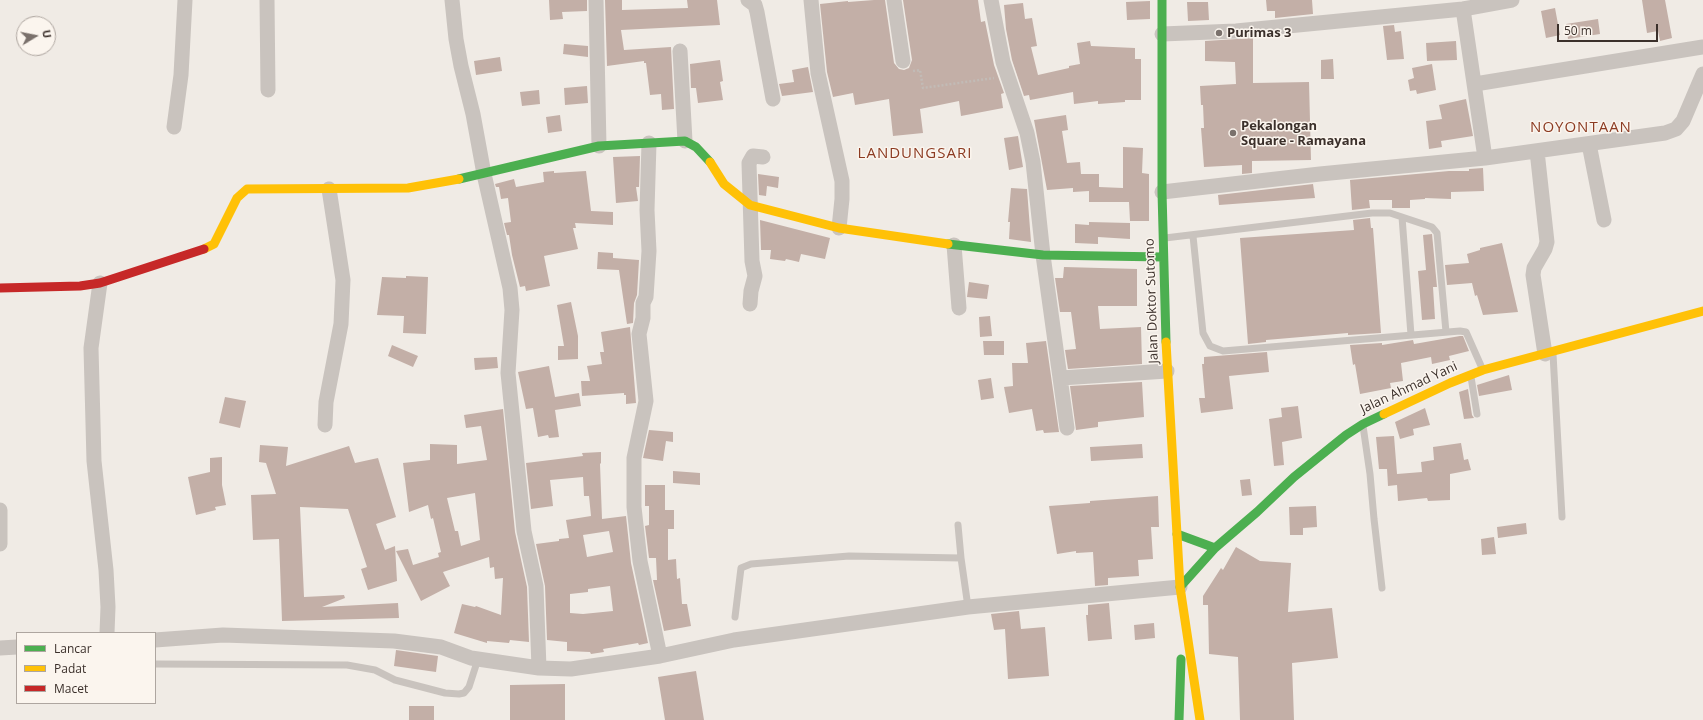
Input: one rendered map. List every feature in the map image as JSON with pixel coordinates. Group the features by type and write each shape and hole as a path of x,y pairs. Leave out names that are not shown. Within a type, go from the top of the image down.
{"main road":[{"name":"Jalan Doktor Sutomo","path":"1162,0 1162,192 1167,371 1176,534 1181,594 1200,720"},
{"path":"0,288 100,284 207,248 216,240 238,198 247,189 408,188 484,174 599,146 685,141 696,147 708,159 724,184 750,205 839,228 954,245 1043,255 1163,257"},
{"name":"Jalan Ahmad Yani","path":"1181,594 1215,548 1257,512 1294,477 1346,435 1363,424 1450,382 1483,370 1703,311"},
{"path":"1176,534 1215,548"},
{"name":"Jalan Doktor Sutomo","path":"1180,720 1181,594"}],"street":[{"path":"174,127 181,75 185,0"},
{"path":"267,0 268,90"},
{"path":"452,0 456,39 461,66 473,114 484,174 510,288 512,310 508,373 524,532 536,586 539,668"},
{"path":"596,0 599,146"},
{"path":"748,0 756,7 772,99"},
{"path":"811,0 818,74 842,181 839,228"},
{"path":"894,0 903,61"},
{"path":"991,0 1007,77 1021,115 1033,162 1043,255 1068,428"},
{"path":"1162,34 1236,31 1463,9 1512,0"},
{"path":"1463,9 1485,158"},
{"path":"1475,84 1703,47"},
{"path":"680,51 685,141"},
{"path":"1162,192 1320,174 1485,158 1665,134 1676,129 1683,121 1703,74"},
{"path":"649,143 647,210 649,251 646,298 643,303 643,318 639,334 646,401 634,458 633,500 640,561 660,656"},
{"path":"1590,144 1604,220"},
{"path":"1536,151 1547,242 1546,249 1534,268 1533,275 1549,353"},
{"path":"750,304 751,291 755,276 752,261 749,163 753,156 763,157"},
{"path":"325,425 326,402 340,324 343,280 329,189"},
{"path":"954,245 959,308"},
{"path":"100,284 91,348 94,461 106,570 108,607 107,632"},
{"path":"1061,378 1167,371"},
{"path":"0,510 0,544"},
{"path":"156,640 223,635 394,641 441,647 471,658 539,668 571,669 660,656 734,640 968,607 1181,594"},
{"path":"0,648 16,647"}],"lane":[{"path":"1164,239 1372,213 1390,213 1432,227 1437,233 1446,332"},
{"path":"1402,217 1411,335"},
{"path":"1193,236 1203,333 1210,346 1223,351 1460,331 1466,332 1483,370"},
{"path":"1549,353 1562,517"},
{"path":"1470,375 1476,414"},
{"path":"1363,424 1382,588"},
{"path":"958,525 968,607"},
{"path":"735,617 739,574 741,568 751,564 848,556 961,558"},
{"path":"156,664 347,665 375,670 395,680 445,693 459,694 464,693 469,687 478,659"}],"path":[{"path":"903,61 905,71 920,70 923,88 1007,77"}],"building":[{"path":"549,0 587,0 587,11 562,12 563,19 550,20"},
{"path":"605,0 622,0 622,10 688,8 687,0 717,0 720,25 621,30 624,50 671,47 674,109 662,110 661,94 650,95 646,63 644,63 644,61 607,66"},
{"path":"885,0 894,63 899,69 904,70 909,68 912,60 903,0 978,0 981,22 985,21 994,65 1004,93 1001,94 1003,108 961,116 959,101 920,109 923,133 893,136 889,99 855,105 853,93 833,97 827,72 820,4"},
{"path":"1266,0 1312,0 1313,14 1275,18 1275,11 1267,11"},
{"path":"1642,0 1665,0 1672,38 1660,41 1658,31 1647,33"},
{"path":"1150,1 1150,19 1127,20 1126,2"},
{"path":"1187,2 1208,2 1209,20 1188,21"},
{"path":"1023,3 1025,19 1032,18 1037,46 1031,47 1038,75 1080,64 1077,43 1090,41 1091,46 1135,48 1135,59 1141,59 1141,100 1125,100 1125,102 1098,104 1098,101 1074,104 1073,92 1030,100 1029,95 1024,96 1012,60 1006,29 1004,5"},
{"path":"1555,8 1560,35 1546,38 1541,11"},
{"path":"1598,19 1600,34 1568,39 1566,24"},
{"path":"1394,25 1395,32 1401,31 1404,59 1387,60 1383,26"},
{"path":"1253,38 1253,83 1309,82 1311,160 1252,161 1252,173 1242,174 1242,165 1204,167 1201,128 1204,128 1203,105 1201,105 1200,86 1236,84 1235,62 1205,61 1205,41"},
{"path":"1456,41 1457,60 1427,61 1426,43"},
{"path":"564,44 588,46 588,57 563,54"},
{"path":"500,57 502,71 476,75 474,61"},
{"path":"1333,59 1334,79 1321,79 1321,60"},
{"path":"720,60 723,81 720,82 723,100 698,103 696,88 691,88 690,64"},
{"path":"1432,64 1436,90 1417,94 1416,90 1410,91 1408,80 1414,78 1412,68"},
{"path":"808,67 813,92 782,96 779,84 794,82 792,70"},
{"path":"587,86 588,103 565,105 564,88"},
{"path":"539,90 540,104 522,106 520,92"},
{"path":"1466,99 1473,136 1441,141 1442,147 1429,149 1426,121 1442,119 1439,105"},
{"path":"560,115 562,131 548,133 546,117"},
{"path":"1066,115 1068,130 1062,131 1067,163 1080,162 1081,174 1099,174 1099,187 1123,188 1123,147 1143,148 1142,173 1149,174 1149,221 1130,221 1129,202 1089,202 1089,191 1073,192 1073,188 1047,190 1034,120"},
{"path":"1018,136 1023,167 1009,170 1004,138"},
{"path":"640,156 639,187 636,187 638,201 616,203 613,157"},
{"path":"1483,168 1484,191 1451,192 1451,199 1425,198 1410,200 1410,208 1392,208 1392,200 1369,200 1370,208 1352,210 1350,180 1449,171 1469,171 1469,169"},
{"path":"554,171 554,173 586,171 591,211 613,212 613,225 575,223 576,228 573,228 578,249 544,256 550,286 526,291 525,286 520,287 512,255 509,235 507,235 504,223 511,222 508,198 501,199 499,187 496,187 495,184 514,179 516,187 544,182 543,172"},
{"path":"758,174 779,177 778,188 767,186 766,196 759,195"},
{"path":"1313,184 1315,198 1219,205 1218,195"},
{"path":"1011,188 1027,189 1031,242 1009,239 1010,222 1008,222"},
{"path":"1370,218 1371,228 1373,228 1381,333 1348,335 1348,333 1266,340 1266,342 1248,344 1240,238 1354,230 1353,220"},
{"path":"760,220 830,238 825,259 801,254 799,262 786,259 785,261 770,259 771,250 761,250"},
{"path":"1089,222 1130,223 1130,239 1098,237 1098,244 1075,243 1075,224 1089,225"},
{"path":"1432,234 1437,287 1433,287 1435,319 1422,320 1418,271 1426,270 1423,235"},
{"path":"1502,243 1518,312 1483,315 1477,295 1475,296 1472,283 1447,285 1445,265 1469,263 1467,254 1480,250 1480,248"},
{"path":"598,252 613,253 613,258 639,260 637,295 634,303 633,323 627,324 619,270 597,269"},
{"path":"1064,267 1137,269 1137,306 1098,306 1100,329 1141,327 1142,364 1068,369 1065,350 1076,349 1071,312 1060,312 1055,278 1063,278"},
{"path":"406,276 428,277 426,334 403,333 404,316 377,315 382,277 406,278"},
{"path":"969,282 989,285 987,299 967,297"},
{"path":"571,302 578,336 578,359 558,360 558,346 564,346 557,305"},
{"path":"990,316 992,336 980,337 979,317"},
{"path":"630,327 636,403 626,404 626,395 624,395 624,393 582,396 581,381 590,381 587,366 602,364 600,352 604,352 601,332"},
{"path":"1463,336 1469,351 1449,356 1450,360 1432,364 1431,357 1401,363 1403,381 1390,383 1391,388 1360,394 1350,345 1382,343 1382,345 1413,340 1414,344"},
{"path":"983,341 1004,341 1004,355 984,355"},
{"path":"1046,341 1059,432 1044,433 1043,430 1036,431 1032,409 1009,413 1004,387 1013,386 1012,363 1028,363 1026,343"},
{"path":"392,345 418,356 413,367 388,356"},
{"path":"1267,352 1269,372 1229,376 1233,409 1201,413 1199,398 1205,398 1202,364 1204,364 1204,357"},
{"path":"497,357 498,368 475,370 474,358"},
{"path":"549,366 555,397 579,393 581,406 555,410 559,437 549,438 548,435 538,437 533,408 526,409 518,372"},
{"path":"1509,375 1512,390 1479,396 1477,385"},
{"path":"991,378 994,398 981,400 978,380"},
{"path":"1142,382 1144,417 1098,422 1098,427 1076,430 1070,386"},
{"path":"1468,389 1472,415 1474,418 1464,419 1459,392"},
{"path":"225,397 246,401 240,428 219,423"},
{"path":"1298,406 1302,438 1282,442 1284,465 1274,466 1269,419 1282,417 1281,408"},
{"path":"1425,408 1430,425 1413,429 1414,435 1400,439 1395,422"},
{"path":"503,409 515,532 527,587 529,642 510,640 509,643 487,641 487,643 454,633 462,604 476,606 501,615 503,578 495,579 494,567 490,568 489,557 443,572 450,586 421,601 396,551 408,549 413,565 439,557 438,553 441,552 433,518 431,519 428,505 409,512 403,463 430,460 430,444 457,445 457,464 487,460 481,426 466,428 464,415","holes":["475,493 480,540 461,546 458,531 455,531 447,498"]},
{"path":"649,430 673,432 673,442 666,441 663,461 643,458"},
{"path":"1394,436 1397,474 1422,472 1421,462 1434,460 1433,447 1461,443 1464,460 1468,459 1471,470 1450,474 1450,500 1428,501 1427,498 1398,501 1397,485 1388,486 1387,469 1379,469 1376,437"},
{"path":"1142,444 1143,458 1091,461 1090,447"},
{"path":"260,445 288,447 286,466 349,446 355,463 378,458 396,517 376,524 385,550 395,546 397,581 368,590 361,569 367,567 348,509 300,507 304,597 344,595 345,598 322,607 398,603 399,618 282,621 279,539 253,540 251,495 276,494 266,463 259,462"},
{"path":"601,452 602,519 626,516 631,563 648,643 639,645 638,643 603,649 604,652 591,654 590,652 567,651 567,642 547,640 545,586 536,544 569,538 566,520 591,516 589,496 584,496 583,477 550,480 553,506 531,509 526,463 583,456 582,453","holes":["609,531 613,552 587,557 583,535","610,586 613,611 583,614 570,613 570,594 588,592 588,589"]},
{"path":"222,457 222,485 226,505 215,507 216,510 196,515 188,477 210,472 210,458"},
{"path":"673,471 700,473 700,485 673,483"},
{"path":"1250,479 1252,495 1242,496 1240,480"},
{"path":"645,485 665,485 665,510 674,510 674,529 668,529 668,560 676,559 677,579 680,578 682,604 687,604 691,626 664,631 653,580 657,580 656,558 649,558 645,526 649,525 649,506 645,506"},
{"path":"1158,496 1159,527 1151,527 1153,559 1138,560 1139,576 1108,578 1108,585 1095,586 1093,552 1076,553 1076,551 1057,554 1049,506 1090,503 1090,501"},
{"path":"1316,506 1317,527 1303,528 1303,535 1290,535 1289,507"},
{"path":"1526,523 1527,534 1498,538 1497,527"},
{"path":"1494,537 1496,554 1482,555 1481,539"},
{"path":"1236,547 1260,561 1291,563 1288,612 1332,608 1338,658 1292,663 1294,720 1240,720 1238,657 1209,654 1208,605 1203,605 1203,596 1221,568 1223,570"},
{"path":"1109,603 1112,639 1088,641 1086,615 1088,615 1088,605"},
{"path":"1019,611 1021,629 1045,627 1049,676 1008,679 1005,629 994,630 991,614"},
{"path":"1154,623 1155,638 1135,640 1134,625"},
{"path":"396,650 438,656 436,672 394,666"},
{"path":"696,671 704,720 665,720 658,677"},
{"path":"565,684 565,720 510,720 510,685"},
{"path":"409,706 434,706 434,720 409,720"}],"traffic: fast":[{"path":"1162,0 1162,192 1166,342"},
{"path":"459,179 599,146 685,141 696,147 710,162"},
{"path":"948,244 1043,255 1163,257"},
{"path":"1180,587 1215,548 1257,512 1294,477 1346,435 1363,424 1384,414"},
{"path":"1177,534 1215,548"},
{"path":"1179,720 1181,659"}],"traffic: slow":[{"path":"710,162 724,184 750,205 839,228 948,244"},
{"path":"204,249 214,244 237,198 247,189 408,188 459,179"},
{"path":"1384,414 1450,383 1483,370 1703,311"},
{"path":"1166,342 1180,587 1200,720"}],"traffic: jam":[{"path":"0,288 80,286 100,283 204,249"}],"place":[{"name":"Purimas 3","path":"1219,33"},
{"name":"Pekalongan Square - Ramayana","path":"1233,133"}],"district":[{"name":"NOYONTAAN","path":"1581,128"},
{"name":"LANDUNGSARI","path":"915,154"}]}
